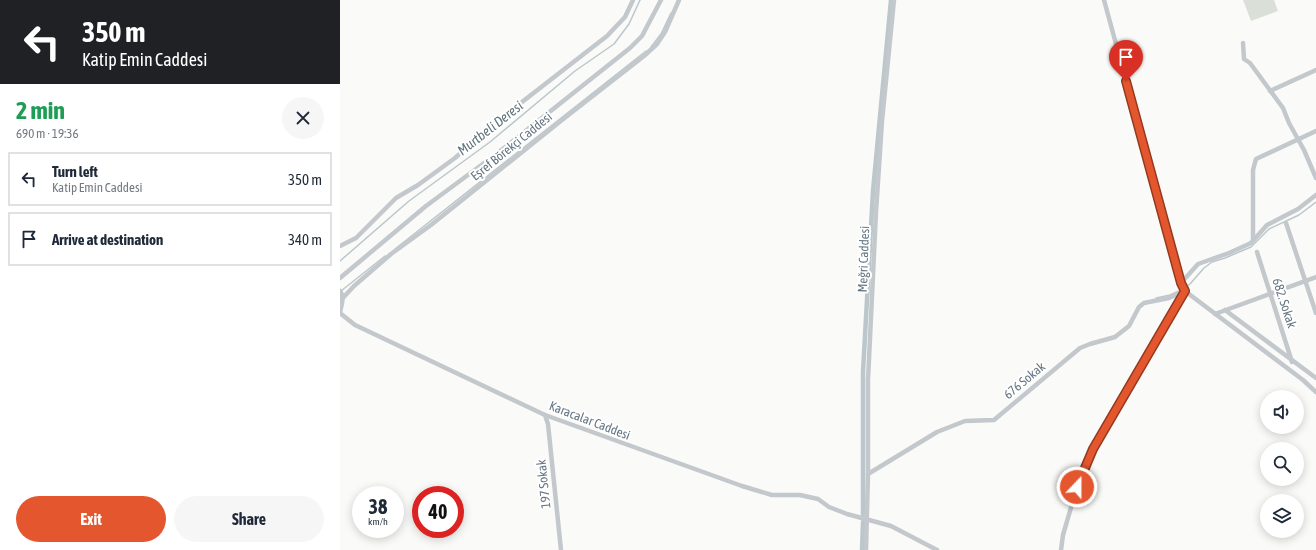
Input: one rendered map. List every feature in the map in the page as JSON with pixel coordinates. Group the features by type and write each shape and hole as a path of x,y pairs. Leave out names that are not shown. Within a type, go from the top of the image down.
{"street":[{"path":"340,246 356,238 398,196 418,185 455,158 491,126 607,36 625,17 632,0"},
{"path":"340,278 426,206 499,152 630,48 642,36 661,0"},
{"name":"Eşref Börekçi Caddesi","path":"341,296 391,254 436,221 644,56 657,44 665,32 679,0"},
{"name":"Meğri Caddesi","path":"866,550 868,380 876,212 894,0"},
{"path":"1104,0 1183,288 1316,392"},
{"path":"1243,43 1244,59 1250,63 1283,108 1316,178"},
{"path":"1270,91 1316,70"},
{"path":"1253,240 1254,162 1261,156 1273,152 1316,131"},
{"path":"1061,550 1063,535 1077,487 1093,449 1198,264 1229,253 1253,240 1267,225 1298,209 1316,195"},
{"path":"1286,224 1316,313"},
{"name":"682. Sokak","path":"1257,252 1292,362"},
{"path":"1215,314 1316,277"},
{"name":"676 Sokak","path":"868,474 937,432 965,421 994,420 1080,348 1115,337 1129,326 1139,307 1144,303 1169,298 1183,288"},
{"name":"Karacalar Caddesi","path":"341,296 340,313 355,325 545,415 742,486 772,495 800,495 818,499 829,507 847,514 891,526 937,550"},
{"path":"1225,310 1292,362 1316,378 1309,386"},
{"name":"197 Sokak","path":"545,415 548,424 561,550"}],"shaded area":[{"path":"1243,0 1274,0 1278,11 1251,21"}],"waterway":[{"name":"Murtbeli Deresi","path":"340,261 409,201 490,142 575,71 614,44 629,24 640,0"},
{"path":"863,515 863,372 873,191 891,0"},
{"path":"651,47 661,34 671,13"},
{"path":"395,249 646,51"},
{"path":"1156,298 1170,295 1181,290 1190,284 1204,268 1212,262 1251,247 1269,229 1299,215 1316,202"},
{"path":"341,291 385,256"},
{"path":"862,550 863,522"}],"route":[{"path":"1077,487 1093,449 1185,291 1181,283 1126,81"}]}
